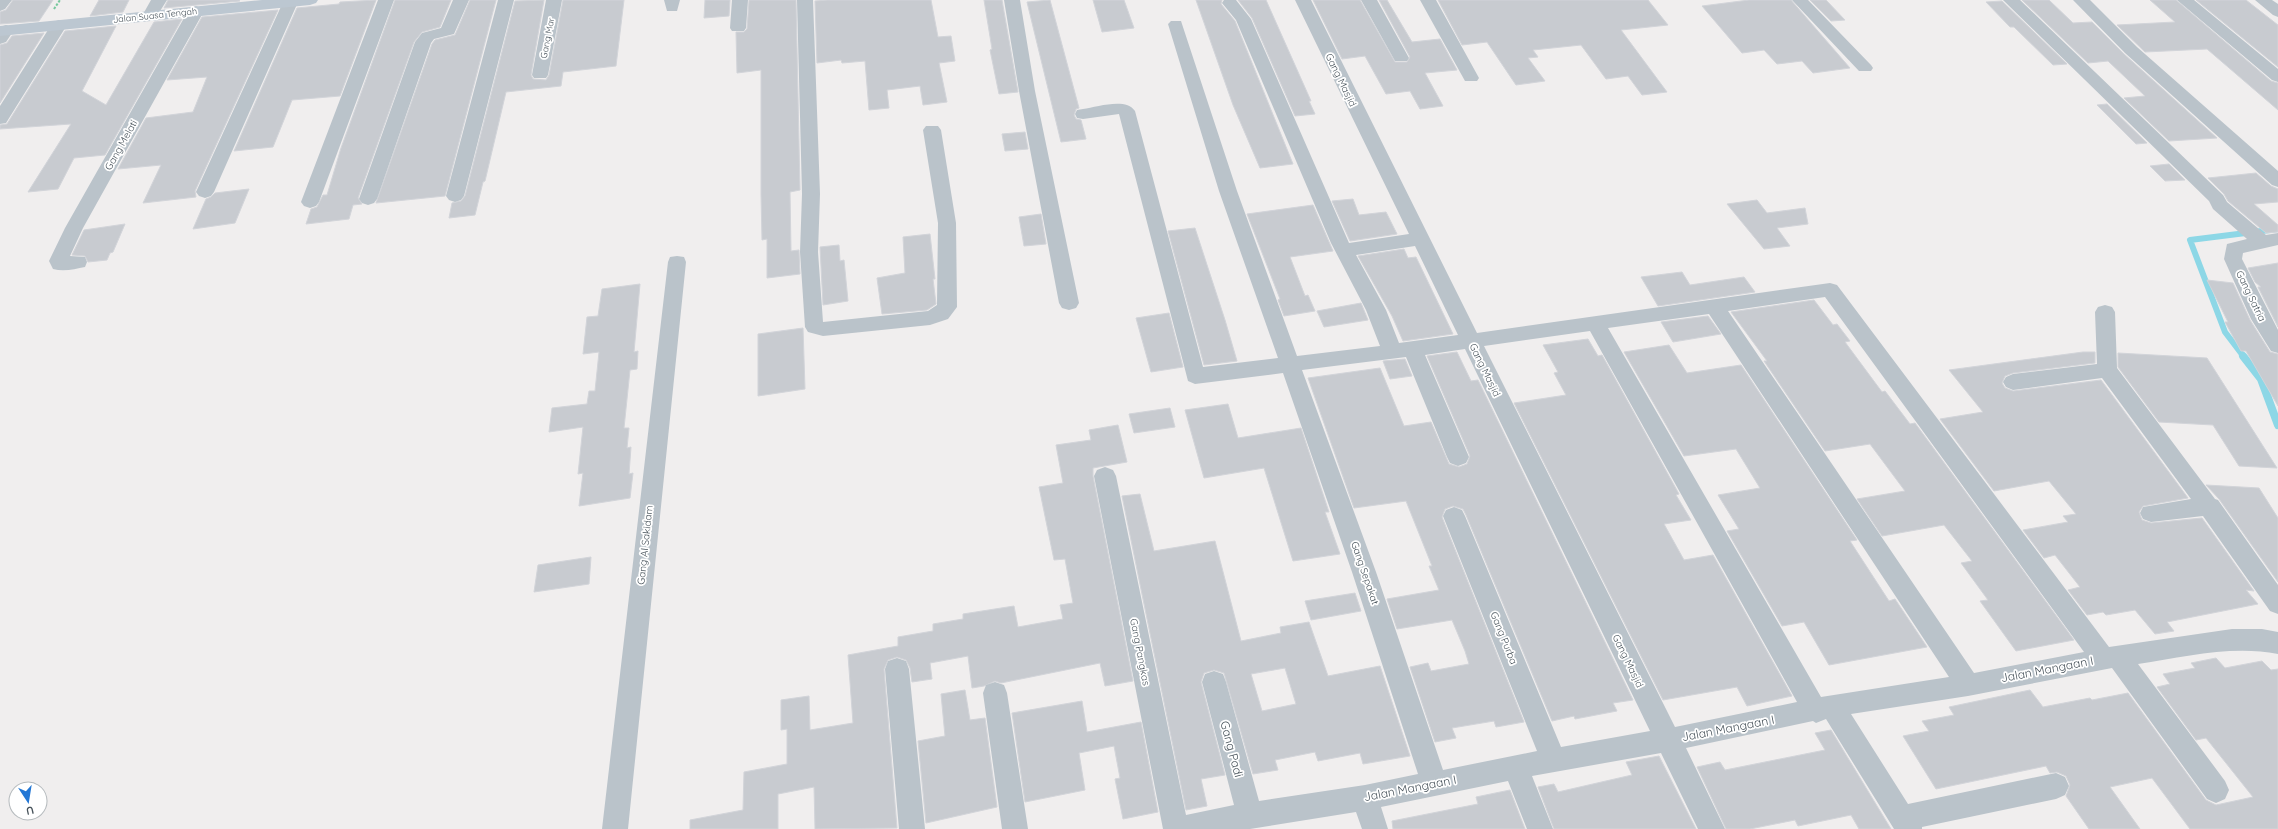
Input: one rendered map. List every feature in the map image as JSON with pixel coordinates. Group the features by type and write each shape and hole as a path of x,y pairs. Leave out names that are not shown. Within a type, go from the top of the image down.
{"street":[{"path":"0,6 4,0"},
{"path":"150,16 159,0"},
{"name":"Jalan Suasa Tengah","path":"2,33 59,25 196,11 244,3 310,0"},
{"path":"310,202 386,0"},
{"path":"368,199 423,42 428,36 448,31 461,0"},
{"path":"455,196 506,0"},
{"name":"Gang Mar","path":"540,76 554,0"},
{"path":"738,28 740,0"},
{"path":"805,0 811,194 809,252 813,320 815,327 824,329 930,318 941,314 947,307 947,223 932,130"},
{"path":"1012,0 1027,91 1069,303"},
{"name":"Gang Masjid","path":"1303,0 1420,240 1712,829"},
{"path":"1369,0 1401,58"},
{"path":"1428,0 1471,78"},
{"path":"1800,0 1864,68"},
{"path":"2011,0 2217,199 2220,205 2262,237"},
{"path":"2080,0 2131,50 2278,181"},
{"path":"2184,0 2278,77"},
{"path":"2264,0 2278,12"},
{"path":"205,192 290,2"},
{"path":"1230,2 1243,19 1345,250 1376,310 1392,351"},
{"name":"Gang Melati","path":"78,262 60,264 58,262 74,228 196,11"},
{"name":"Gang Sepakat","path":"1176,24 1228,191 1364,572 1434,784"},
{"path":"0,119 59,25"},
{"path":"1083,114 1122,109 1127,111 1195,376 1413,349 1830,290 2111,657 2216,790"},
{"name":"Gang Satria","path":"2262,237 2234,249 2233,259 2261,319 2278,346"},
{"path":"1345,250 1420,240"},
{"name":"Gang Al Sakidam","path":"615,829 677,262"},
{"path":"1714,306 1968,685"},
{"path":"2104,312 2107,370 2210,506 2278,604"},
{"path":"1595,323 1824,708 1906,824 2056,786"},
{"path":"1413,349 1458,457"},
{"path":"2013,382 2107,370"},
{"name":"Gang Pangkas","path":"1105,476 1176,829"},
{"path":"2151,513 2210,506"},
{"name":"Gang Purba","path":"1454,516 1554,760"},
{"name":"Jalan Mangaan I","path":"1180,829 1250,816 1365,798 1515,767 1668,740 1824,708 1968,685 2111,657 2232,640 2278,643"},
{"path":"897,668 912,829"},
{"name":"Gang Padi","path":"1214,682 1250,816"},
{"path":"995,693 1015,829"},
{"path":"1515,767 1540,829"},
{"path":"1365,798 1375,829"}],"building":[{"path":"13,0 53,0 39,21 0,24 0,12 6,10"},
{"path":"99,0 129,0 123,12 90,16"},
{"path":"168,0 239,0 240,1 164,8"},
{"path":"376,0 340,96 292,100 273,147 234,151 297,8 339,4 340,2"},
{"path":"395,0 451,0 440,27 422,32 414,42 358,198 362,204 353,205 349,219 306,224 311,209 317,207 323,195 327,195 341,148"},
{"path":"470,0 496,0 445,196 376,203 432,44 435,40 455,35"},
{"path":"544,0 531,75 533,79 546,80 549,75 563,0 624,0 616,66 563,72 561,86 506,92 485,181 483,182 475,215 449,218 452,203 461,201 465,196 515,1"},
{"path":"705,0 730,0 729,16 704,18"},
{"path":"749,0 796,0 800,190 790,192 791,251 799,250 800,274 767,278 767,239 762,240 761,70 737,73 736,32 744,32 747,29"},
{"path":"931,0 938,37 951,36 955,61 939,63 947,102 923,105 920,86 887,90 889,108 869,110 865,61 842,63 841,60 817,63 815,1"},
{"path":"984,0 1002,0 1018,92 999,94 990,50 992,49"},
{"path":"1050,0 1079,108 1076,109 1074,115 1076,119 1081,120 1086,139 1061,142 1027,2"},
{"path":"1093,0 1124,0 1134,28 1102,32"},
{"path":"1196,0 1222,0 1221,4 1235,21 1293,164 1260,168 1233,105"},
{"path":"1238,0 1266,0 1311,101 1309,101 1315,114 1295,116 1252,18"},
{"path":"1313,0 1360,0 1395,62 1407,62 1410,57 1379,0 1387,0 1412,42 1440,39 1457,70 1425,73 1443,106 1420,109 1410,91 1386,94 1365,56 1342,59"},
{"path":"1438,0 1648,0 1668,25 1621,30 1667,92 1642,95 1628,76 1606,79 1581,45 1533,50 1538,57 1528,58 1545,81 1516,85 1487,42 1462,45"},
{"path":"1749,0 1791,0 1850,68 1813,73 1802,61 1777,64 1764,50 1742,53 1702,6"},
{"path":"1810,0 1826,0 1845,20 1831,21"},
{"path":"2022,0 2049,0 2073,23 2092,22 2124,54 2217,138 2169,141 2124,98 2145,96 2108,61 2088,63"},
{"path":"2150,0 2176,0 2271,81 2278,83 2278,110 2207,49 2145,52 2117,25 2175,22"},
{"path":"2196,0 2246,0 2278,25 2278,67"},
{"path":"2002,1 2067,64 2053,65 2014,27 2010,27 1986,2"},
{"path":"278,10 195,191 196,197 143,203 161,165 118,169 146,118 193,112 207,77 167,80 202,17"},
{"path":"182,19 105,155 74,158 58,189 28,192 71,124 0,129 0,125 7,124 65,31 116,26 82,91 106,105 154,22"},
{"path":"44,33 0,103 0,45 7,43 12,36"},
{"path":"2107,104 2147,143 2136,144 2097,105"},
{"path":"1025,132 1028,149 1005,151 1002,134"},
{"path":"2169,164 2185,180 2165,181 2150,166"},
{"path":"2256,173 2271,186 2278,189 2278,202 2254,204 2278,225 2278,232 2266,233 2228,201 2224,194 2208,178"},
{"path":"249,189 235,223 193,229 206,199 215,193"},
{"path":"1353,199 1359,215 1386,212 1397,234 1350,241 1332,201"},
{"path":"1757,200 1767,213 1805,208 1808,224 1777,228 1790,246 1764,249 1727,204"},
{"path":"1313,205 1333,251 1290,257 1305,296 1308,295 1315,311 1284,316 1278,300 1280,299 1247,214"},
{"path":"1041,214 1046,244 1024,246 1019,217"},
{"path":"125,224 113,252 110,253 107,260 88,262 85,256 72,255 84,230"},
{"path":"1195,228 1237,361 1204,365 1168,231"},
{"path":"930,234 936,304 927,310 882,314 877,278 905,273 903,237"},
{"path":"839,245 840,261 844,260 848,301 823,305 820,247"},
{"path":"1404,249 1408,258 1416,257 1453,334 1403,341 1392,316 1358,256"},
{"path":"2278,263 2278,327 2258,287 2261,287 2255,282 2248,268"},
{"path":"1682,272 1690,285 1744,277 1755,292 1658,306 1641,277"},
{"path":"2207,280 2233,283 2250,320 2270,352 2278,354 2278,406 2246,351 2241,351 2225,322 2228,322"},
{"path":"640,284 634,352 638,351 637,369 630,370 624,428 629,428 627,448 631,447 629,474 633,473 630,498 579,506 583,473 578,474 583,427 549,432 552,408 587,404 589,391 595,391 599,352 583,354 587,317 598,316 602,289"},
{"path":"1814,300 1833,325 1837,324 1850,341 1845,342 1882,392 1885,391 1910,424 1915,423 2074,640 2016,651 1980,601 1988,600 1961,563 1972,561 1944,525 1882,536 1857,499 1905,491 1870,444 1825,451 1764,361 1767,361 1731,312"},
{"path":"1361,303 1368,320 1324,327 1317,311"},
{"path":"1169,313 1183,367 1151,372 1136,318"},
{"path":"1708,316 1721,334 1673,342 1661,322"},
{"path":"803,328 805,389 758,396 758,334"},
{"path":"1588,339 1598,356 1602,355 1679,494 1676,495 1691,520 1664,524 1684,560 1713,555 1792,696 1747,706 1737,687 1663,700 1514,403 1566,395 1554,373 1558,372 1543,345"},
{"path":"1669,345 1687,373 1741,365 1857,540 1850,541 1889,601 1895,599 1927,647 1829,665 1804,622 1782,626 1727,531 1739,529 1718,495 1760,488 1736,449 1684,456 1624,352"},
{"path":"1457,352 1471,381 1478,380 1633,700 1613,703 1617,711 1575,719 1574,716 1552,721 1466,515 1463,509 1453,506 1445,509 1442,517 1524,722 1496,727 1494,721 1452,728 1456,738 1435,742 1410,667 1428,663 1431,671 1469,664 1465,651 1452,620 1397,629 1387,599 1439,590 1429,566 1432,566 1406,501 1354,508 1308,378 1380,368 1404,426 1431,422 1449,464 1459,467 1467,464 1470,456 1427,356"},
{"path":"2083,352 2095,352 2095,363 2013,373 2005,376 2002,383 2005,388 2013,391 2101,380 2188,498 2143,506 2139,512 2142,520 2151,523 2202,518 2254,591 2246,590 2258,604 2167,622 2174,631 2155,634 2135,610 2106,615 2103,612 2087,615 2068,590 2080,587 2055,555 2044,558 2023,530 2068,522 2063,516 2076,514 2049,481 1994,491 1940,419 1983,412 1949,370"},
{"path":"2118,353 2207,358 2277,468 2239,466 2213,425 2159,422 2118,367"},
{"path":"1405,359 1412,376 1390,379 1383,361"},
{"path":"1228,404 1238,438 1301,428 1329,512 1325,512 1340,554 1293,561 1264,468 1204,478 1185,410"},
{"path":"1170,408 1175,427 1134,433 1129,414"},
{"path":"1118,425 1127,462 1093,468 1093,476 1133,681 1105,686 1100,663 1001,683 995,681 984,686 972,688 968,656 930,663 932,679 912,682 910,668 906,660 897,657 888,660 884,669 897,828 815,829 814,787 778,794 778,829 690,829 690,820 743,810 744,772 787,764 787,729 781,730 781,700 809,696 810,730 853,723 848,655 898,646 898,637 933,631 933,624 963,619 963,614 1014,606 1018,627 1063,619 1060,605 1073,603 1065,559 1054,560 1039,487 1063,483 1056,445 1091,440 1089,430"},
{"path":"2206,485 2259,488 2278,518 2278,582 2219,499"},
{"path":"1140,494 1154,551 1215,541 1241,641 1281,633 1280,627 1309,622 1328,676 1380,666 1410,756 1363,764 1360,753 1318,761 1315,752 1275,760 1278,770 1253,774 1224,673 1214,670 1204,673 1201,682 1225,775 1201,779 1207,806 1186,810 1122,496","holes":["1285,668 1296,704 1262,711 1251,674"]},
{"path":"591,557 589,584 534,592 538,565"},
{"path":"1355,593 1361,611 1311,620 1305,601"},
{"path":"2216,658 2225,668 2262,661 2271,670 2278,669 2278,829 2190,829 2152,778 2110,787 2140,829 2089,829 2066,796 2070,785 2066,776 2057,772 2050,773 2046,766 1936,789 1903,736 1929,731 1922,721 1954,715 1949,707 2030,690 2043,707 2090,698 2092,700 2128,693 2206,800 2216,805 2253,797 2206,738 2196,740 2157,687 2170,684 2163,674 2195,668 2191,663"},
{"path":"965,690 970,720 985,718 997,807 926,823 918,741 945,736 941,694"},
{"path":"1082,701 1087,732 1141,722 1158,812 1123,819 1115,779 1120,778 1114,746 1079,753 1085,790 1025,802 1012,713"},
{"path":"1831,730 1891,829 1859,829 1851,815 1798,826 1795,820 1750,829 1726,829 1697,767 1720,762 1725,770 1825,750 1815,733"},
{"path":"1659,756 1696,829 1554,829 1538,787 1554,784 1558,792 1632,775 1626,762"},
{"path":"1510,790 1525,829 1393,829 1392,821 1478,804 1476,797"}],"waterway":[{"path":"2244,357 2225,332 2190,240 2278,229"},
{"path":"2243,356 2261,379 2278,425"}]}
